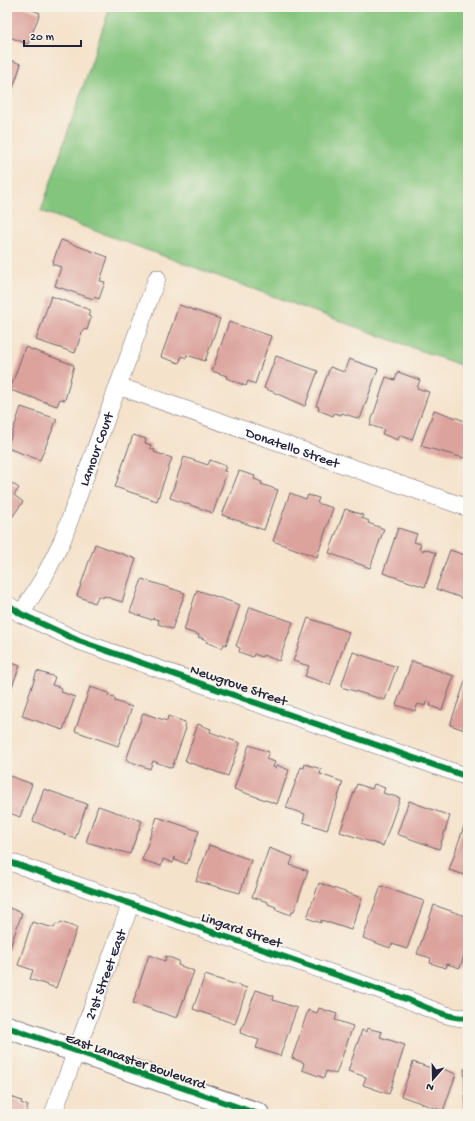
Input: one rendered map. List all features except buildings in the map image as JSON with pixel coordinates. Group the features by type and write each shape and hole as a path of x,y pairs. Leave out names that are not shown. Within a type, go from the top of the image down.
{"main road":[{"name":"East Lancaster Boulevard","path":"7,1027 258,1114"}],"street":[{"name":"Lamour Court","path":"21,614 44,577 62,541 156,278"},
{"name":"Donatello Street","path":"118,386 468,508"},
{"name":"Newgrove Street","path":"7,604 21,614 79,641 468,776"},
{"name":"Lingard Street","path":"7,861 406,999 438,1012 462,1019 468,1017"},
{"name":"21st Street East","path":"54,1114 75,1051 130,903"}],"green space":[{"path":"110,7 468,7 468,368 41,211"}],"cycle path":[{"path":"7,604 21,614 79,641 468,777"},
{"path":"7,861 406,999 437,1012 454,1017 468,1017"},
{"path":"7,1027 258,1114"}]}
